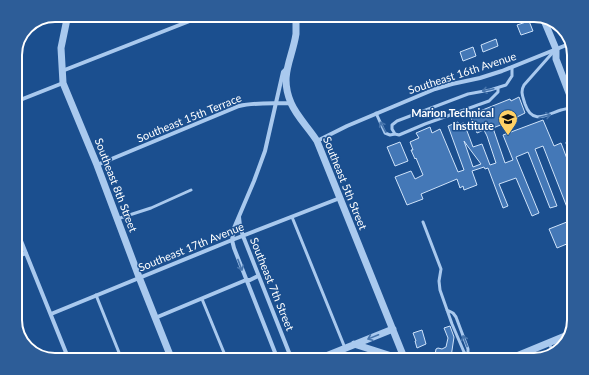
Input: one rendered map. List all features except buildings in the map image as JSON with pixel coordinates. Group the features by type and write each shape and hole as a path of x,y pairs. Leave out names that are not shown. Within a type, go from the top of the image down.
{"street":[{"name":"Southeast 8th Street","path":"66,22 61,48 63,83 97,165 169,353"},
{"path":"62,71 187,22"},
{"name":"Southeast 5th Street","path":"296,22 296,34 286,75 286,89 295,111 317,141 402,353"},
{"path":"546,24 556,49 556,59 567,87"},
{"name":"Southeast 16th Avenue","path":"317,141 376,113 435,89 480,78 565,45"},
{"name":"Southeast 7th Street","path":"275,353 246,280 232,240 239,214 254,181 265,151 283,72 288,65"},
{"path":"22,99 63,83"},
{"name":"Southeast 15th Terrace","path":"97,165 239,106 256,103 291,103"},
{"name":"Southeast 17th Avenue","path":"51,314 139,277 340,198"},
{"name":"Southeast 7th Street","path":"239,214 243,236 289,353"},
{"path":"22,243 65,353"},
{"path":"22,254 26,253"},
{"path":"155,318 258,276"},
{"path":"333,353 393,329"},
{"path":"524,353 561,338"},
{"path":"354,344 383,353"}],"lane":[{"path":"556,49 524,85 522,95 527,111 537,117 544,117 567,107"},
{"path":"395,134 392,129 392,125 397,121 468,94 506,85 512,76 512,67"},
{"path":"376,113 385,133 390,135 399,135 489,101 498,92 498,88"},
{"path":"117,219 151,208 192,190"},
{"path":"292,217 345,348"},
{"path":"422,222 441,269 439,281 440,290 452,324 465,353"},
{"path":"96,295 119,353"},
{"path":"202,299 223,353"},
{"path":"447,310 453,313 456,317 468,348 468,353"},
{"path":"549,343 551,348"}],"place":[{"name":"Marion Technical Institute","path":"508,136"}]}
